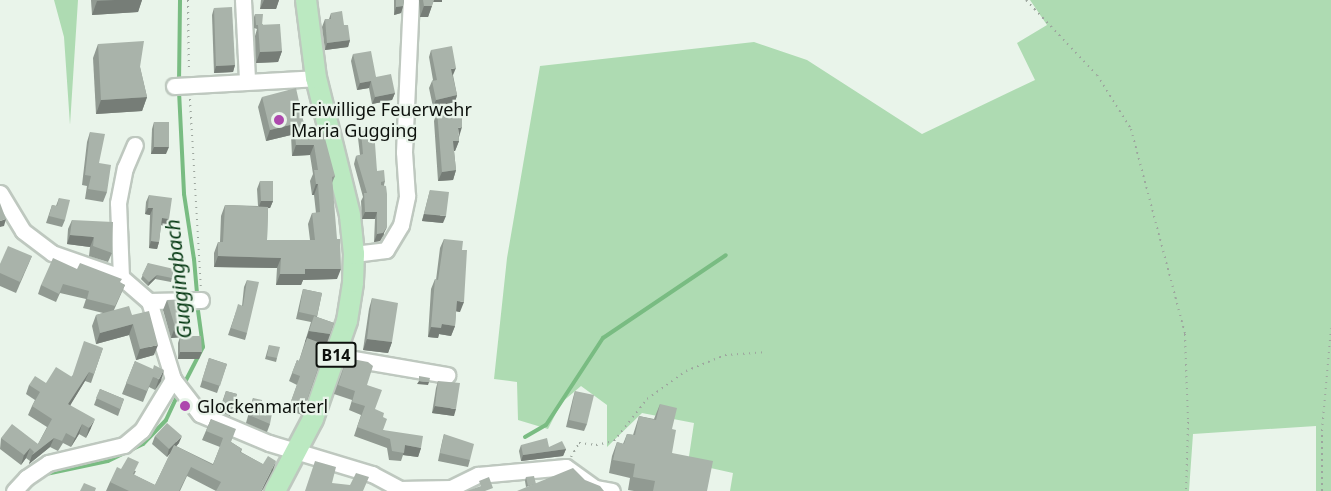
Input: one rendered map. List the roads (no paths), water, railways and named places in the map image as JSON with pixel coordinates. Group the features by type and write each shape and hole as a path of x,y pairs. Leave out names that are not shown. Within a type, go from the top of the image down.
{"main road":[{"name":"B14","path":"278,489 298,451 336,356 347,321 354,254 350,214 316,78 306,0"}],"street":[{"path":"243,0 247,81"},
{"path":"354,254 386,250 401,225 407,196 404,152 411,0"},
{"path":"174,86 316,78"},
{"path":"121,277 118,203 125,168 135,145"},
{"path":"0,193 23,231 37,243 52,253 121,277 149,301 178,386 200,414 269,443 372,474 400,489 451,488 478,475 566,467 595,488 612,491"},
{"path":"149,301 198,300"},
{"path":"336,356 447,375"},
{"path":"14,491 26,478 48,463 124,445 142,430 178,386"}],"waterway":[{"name":"Guggingbach","path":"179,83 180,0"},
{"name":"Guggingbach","path":"179,91 184,194 197,295"},
{"path":"525,437 546,425 603,338 726,255"},
{"name":"Guggingbach","path":"183,386 203,347 197,303"},
{"name":"Guggingbach","path":"26,491 31,484 46,474 108,461 143,444 166,420 179,392"}],"place":[{"name":"Freiwillige Feuerwehr Maria Gugging","path":"279,120"},
{"name":"Glockenmarterl","path":"185,406"}]}
